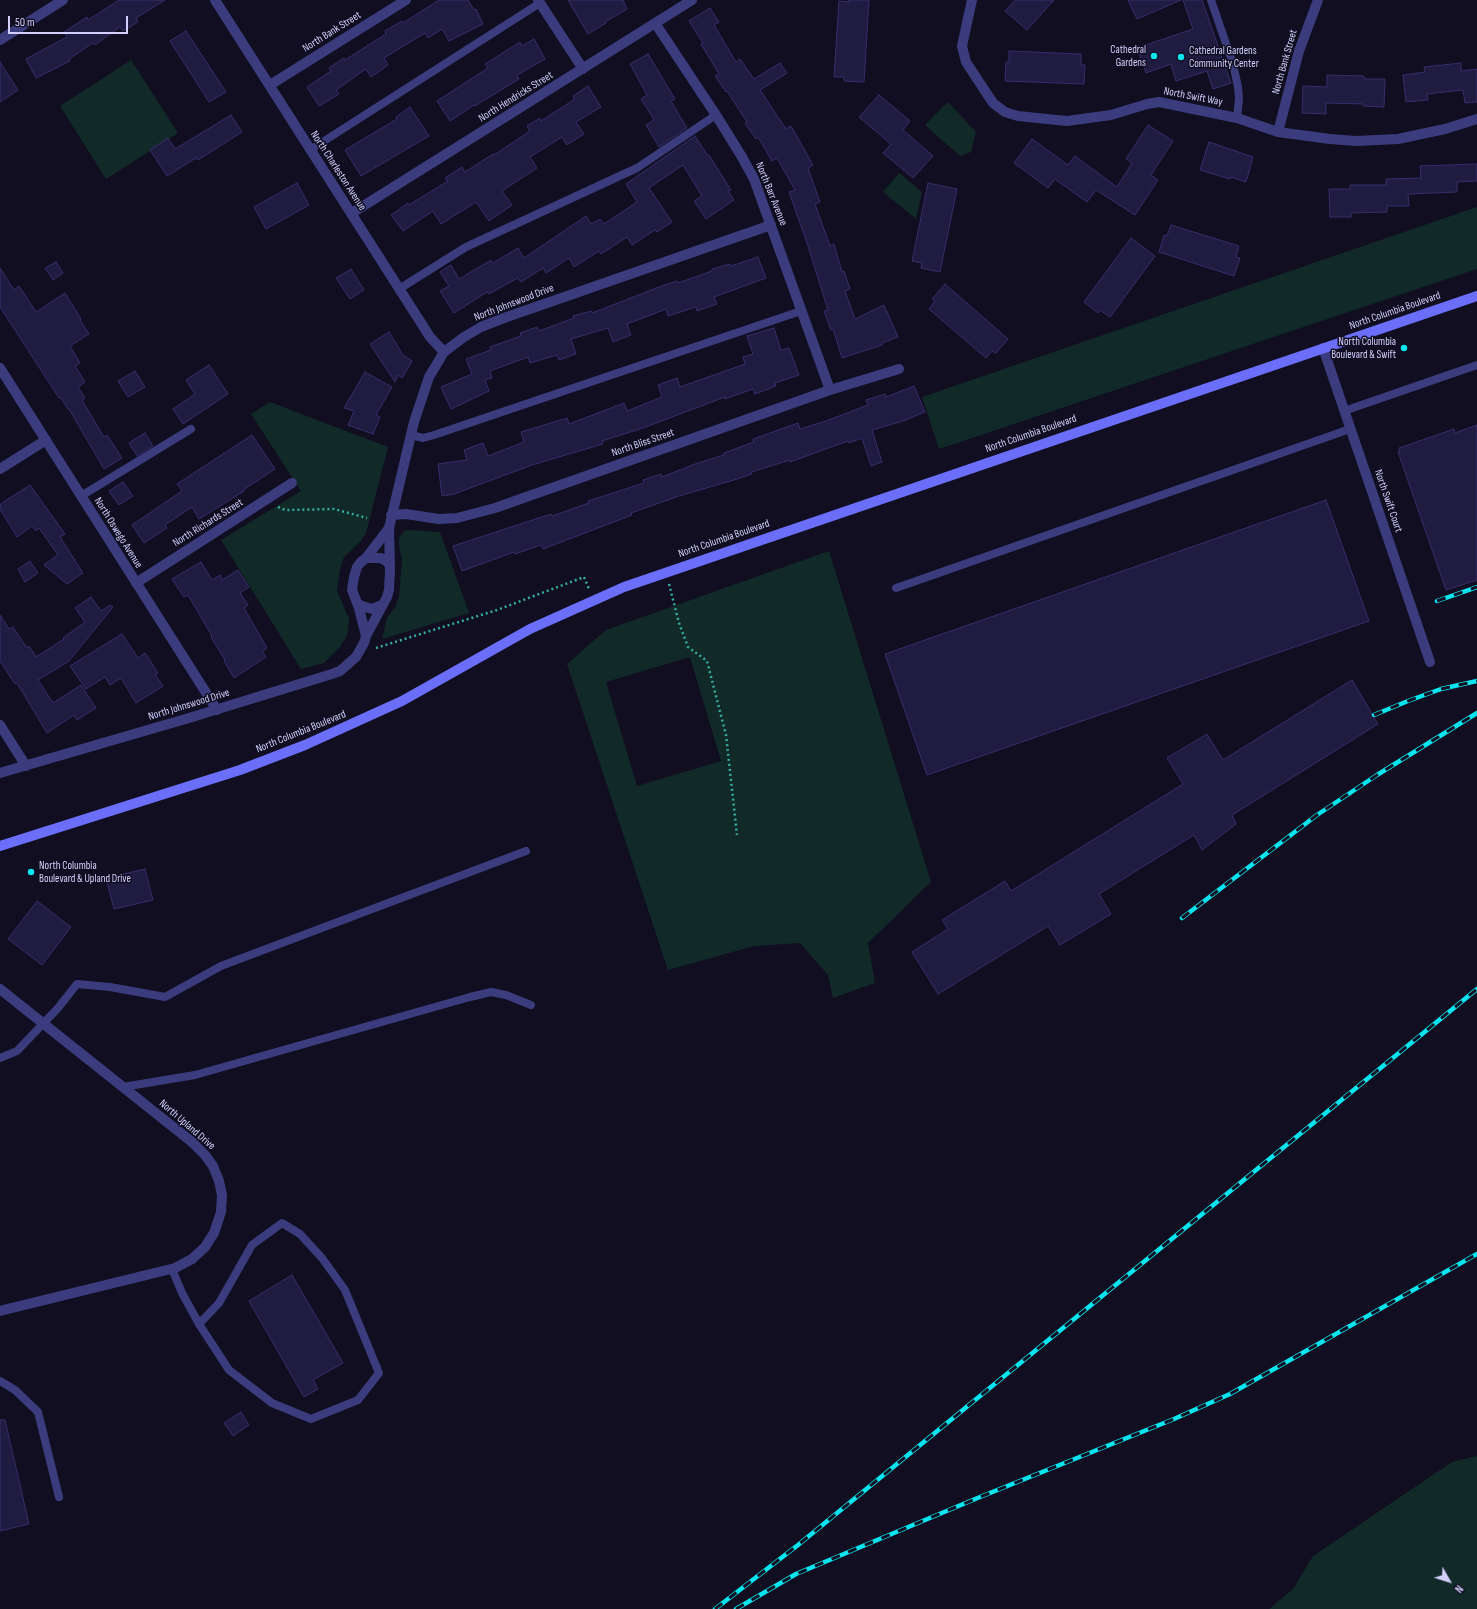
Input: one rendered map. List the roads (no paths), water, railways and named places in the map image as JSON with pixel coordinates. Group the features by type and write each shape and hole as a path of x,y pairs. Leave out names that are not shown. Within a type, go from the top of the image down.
{"main road":[{"name":"North Columbia Boulevard","path":"0,846 240,770 305,745 402,701 530,629 594,599 624,587 1477,296"}],"street":[{"path":"0,40 63,0"},
{"name":"North Charleston Avenue","path":"215,0 399,289 433,341 444,352"},
{"name":"North Bank Street","path":"270,85 406,0"},
{"name":"North Hendricks Street","path":"352,214 692,0"},
{"name":"North Swift Way","path":"972,0 962,46 966,62 993,103 1005,112 1018,116 1067,122 1111,114 1159,102 1237,118 1278,132 1356,141 1398,139 1445,129 1477,119"},
{"name":"North Bank Street","path":"1278,132 1299,51 1318,0"},
{"path":"539,1 583,69"},
{"name":"North Barr Avenue","path":"655,23 716,115 748,167 771,226 830,390"},
{"name":"North Johnswood Drive","path":"0,773 217,710 340,671 356,657 387,597 389,590 390,565 389,528 392,515 411,435 424,389 436,364 444,352 464,337 481,327 504,318 771,226"},
{"name":"North Swift Court","path":"1322,348 1430,662"},
{"name":"North Oswego Avenue","path":"0,368 217,710"},
{"name":"North Bliss Street","path":"392,515 406,514 439,519 457,518 495,508 830,390 899,369"},
{"path":"0,469 46,440"},
{"name":"North Richards Street","path":"136,583 292,483"},
{"name":"North Johnswood Drive","path":"366,636 352,590 354,577 357,567 366,558 389,528"},
{"path":"366,558 381,558 390,565"},
{"path":"357,603 366,608 372,609 382,605"},
{"path":"0,725 26,766"},
{"name":"North Upland Drive","path":"0,989 192,1142 205,1155 213,1166 220,1181 222,1195 221,1212 214,1233 205,1247 192,1258 172,1268 0,1310"}],"lane":[{"path":"1211,0 1233,64 1239,99 1237,118"},
{"path":"310,150 539,1"},
{"path":"399,289 466,248 637,168 716,115"},
{"path":"411,435 423,438 428,437 801,311"},
{"path":"1344,411 1477,365"},
{"path":"81,496 191,429"},
{"path":"896,588 1350,429"},
{"path":"0,1058 17,1051 58,1008 77,984 110,987 166,997 221,966 302,937 526,851"},
{"path":"123,1087 195,1075 491,992 506,995 531,1005"},
{"path":"172,1268 182,1293 199,1324 228,1370 272,1403 310,1419 358,1400 379,1373 345,1290 322,1258 300,1234 282,1223 252,1245 219,1303 199,1324"},
{"path":"0,1381 15,1390 38,1412 59,1497"}],"railway":[{"path":"1437,601 1477,587"},
{"path":"1374,715 1441,689 1477,681"},
{"path":"1182,918 1317,815 1377,775 1477,713"},
{"path":"715,1609 798,1545 1477,989"},
{"path":"736,1609 796,1574 980,1497 1174,1419 1230,1394 1477,1254"}],"place":[{"name":"Cathedral Gardens","path":"1154,56"},
{"name":"Cathedral Gardens Community Center","path":"1181,57"},
{"name":"North Columbia Boulevard & Swift","path":"1404,348"},
{"name":"North Columbia Boulevard & Upland Drive","path":"31,872"}]}
